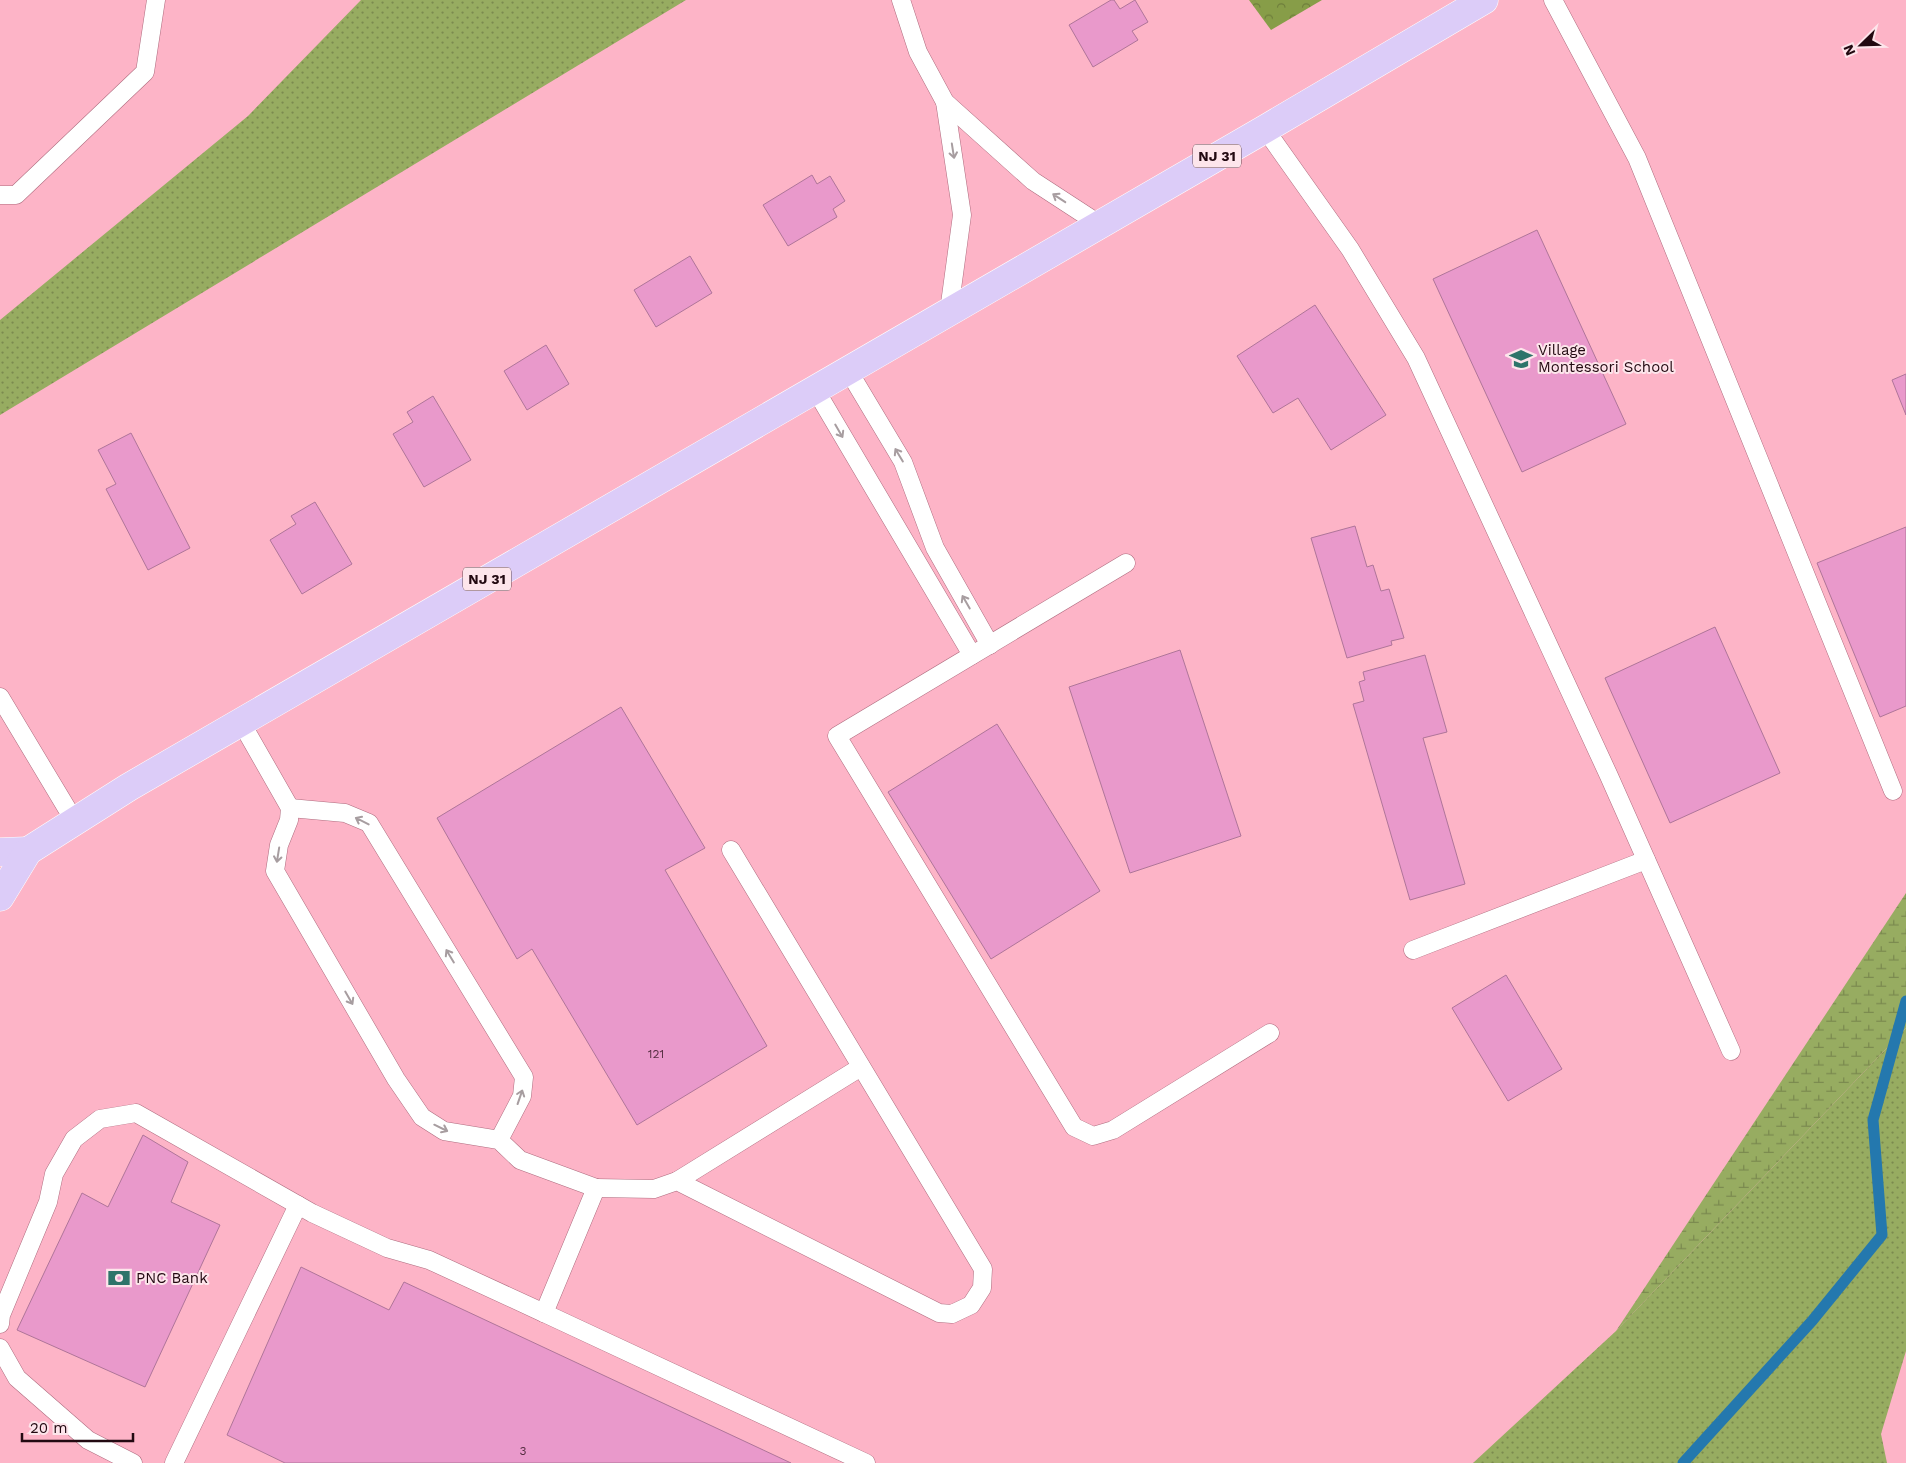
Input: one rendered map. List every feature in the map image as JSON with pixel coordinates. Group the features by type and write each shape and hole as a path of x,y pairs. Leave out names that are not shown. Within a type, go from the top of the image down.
{"highway":[{"name":"NJ 31","path":"0,897 28,851 129,788 1484,0"},
{"name":"NJ 31","path":"0,852 28,851"}],"lane":[{"path":"0,194 16,195 145,72 156,0"},
{"path":"901,0 918,52 945,102 1033,181 1100,224"},
{"path":"1553,0 1637,158 1892,791"},
{"path":"945,102 962,215 949,311"},
{"path":"1265,129 1350,249 1416,358 1506,552 1731,1051"},
{"path":"848,370 903,462 935,548 990,645"},
{"path":"815,390 972,655"},
{"path":"1126,563 837,736 1074,1127 1093,1136 1113,1130 1270,1033"},
{"path":"0,697 75,822"},
{"path":"241,722 290,808 289,820 279,845 275,871 396,1079 422,1117 444,1131 499,1140 520,1160 596,1188 654,1189 677,1181 861,1067"},
{"path":"290,808 345,813 369,823 524,1077 522,1096 499,1140"},
{"path":"677,1181 939,1312 952,1314 971,1305 982,1288 983,1269 731,850"},
{"path":"1413,950 1646,860"},
{"path":"0,1324 1,1315 48,1202 54,1174 74,1139 100,1119 136,1113 298,1205 387,1248 429,1260 866,1463"},
{"path":"544,1313 596,1188"},
{"path":"174,1463 298,1205"},
{"path":"0,1348 17,1378 81,1434 88,1440 133,1463"}],"green space":[{"path":"361,0 686,0 0,415 0,320 248,116"},
{"path":"1249,0 1322,0 1271,30"},
{"path":"1906,893 1906,1028 1616,1331"},
{"path":"1906,1028 1906,1351 1881,1434 1887,1463 1473,1463 1616,1331"}],"building":[{"path":"1114,0 1120,9 1135,0 1148,22 1132,31 1138,40 1093,67 1069,25"},
{"path":"812,175 817,184 830,176 845,201 833,209 837,217 788,246 763,205"},
{"path":"1537,230 1626,424 1522,472 1433,279"},
{"path":"690,256 712,293 656,327 634,290"},
{"path":"1315,305 1386,415 1331,450 1298,398 1273,413 1237,356"},
{"path":"546,345 569,384 527,410 504,371"},
{"path":"1906,374 1906,415 1892,380"},
{"path":"433,396 471,460 424,487 393,434 413,422 407,412"},
{"path":"131,433 190,548 148,570 106,489 116,484 98,450"},
{"path":"315,502 352,564 302,594 270,540 296,524 291,516"},
{"path":"1355,526 1367,567 1373,565 1381,591 1389,589 1404,638 1391,641 1392,645 1347,658 1311,538"},
{"path":"1906,527 1906,706 1880,717 1817,563"},
{"path":"1715,627 1780,773 1670,823 1605,678"},
{"path":"1180,650 1241,836 1130,873 1069,687"},
{"path":"1425,655 1447,732 1423,738 1465,884 1410,900 1353,704 1364,701 1359,682 1365,680 1363,672"},
{"path":"621,707 705,848 665,870 767,1046 637,1125 532,949 517,959 437,818"},
{"path":"997,724 1100,891 991,959 888,792"},
{"path":"1506,975 1562,1069 1508,1101 1452,1008"},
{"name":"PNC Bank","path":"143,1135 188,1162 171,1202 220,1225 145,1387 17,1330 82,1193 108,1207"},
{"path":"301,1267 389,1310 404,1282 791,1463 285,1463 227,1435"}],"waterway":[{"path":"1683,1463 1812,1321 1882,1235 1873,1120 1906,1001"}],"place":[{"name":"Village Montessori School","path":"1521,359"},
{"name":"PNC Bank","path":"119,1278"}]}
